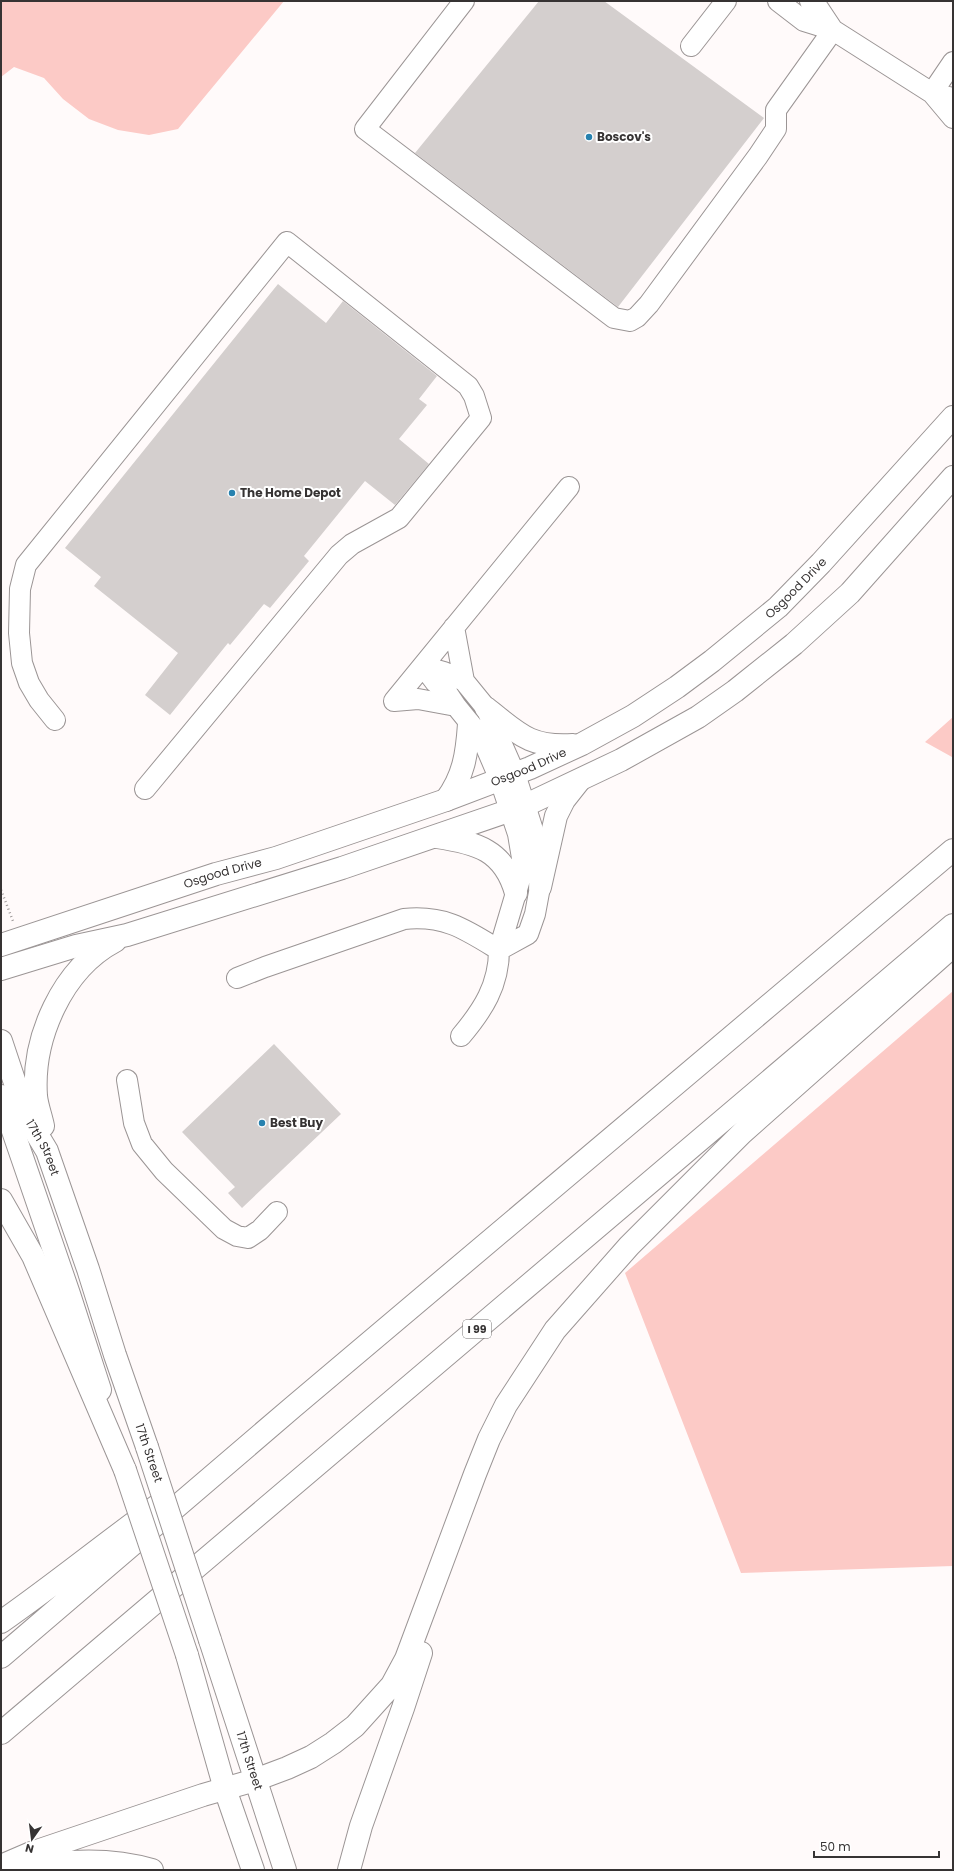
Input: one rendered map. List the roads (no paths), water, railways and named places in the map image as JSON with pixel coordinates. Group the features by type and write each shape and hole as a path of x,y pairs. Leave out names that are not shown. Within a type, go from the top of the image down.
{"main road":[{"name":"Osgood Drive","path":"10,942 216,874 276,858 446,800 507,777 582,744 633,716 677,687 712,661 778,607 953,417"},
{"path":"1,969 76,946 127,935 342,868 517,807 580,781 642,749 698,717 777,659 850,593 953,477"},
{"path":"486,708 528,739 554,746 582,744"},
{"path":"446,800 456,786 461,774 468,745 469,724"},
{"path":"540,887 556,816 564,800 580,781"},
{"path":"432,837 465,841 480,847 494,856 511,877 516,893"},
{"path":"1,1657 293,1407 953,850"},
{"name":"I 99","path":"1,1734 953,925"},
{"path":"47,1151 36,1097 43,1035 50,1016 71,979 106,945 127,935"},
{"path":"1,1866 38,1851 203,1795 255,1780 287,1768 333,1743 355,1726 392,1684 406,1659 489,1439 506,1406 556,1330 629,1246 742,1133 953,946"},
{"name":"17th Street","path":"1,1041 26,1116 47,1151 88,1269 115,1356 147,1447 284,1870"},
{"name":"17th Street","path":"1,1096 69,1294 125,1470 187,1655 225,1789 253,1870"},
{"path":"1,1200 33,1256 125,1470"},
{"path":"1,1622 293,1407"},
{"path":"349,1870 361,1826 403,1708 426,1635 462,1510"},
{"path":"16,1870 63,1862 91,1861 132,1864 152,1870"}],"street":[{"path":"464,1 365,129 614,318 630,322 649,304 758,156 776,129 776,110 833,30"},
{"path":"691,46 726,1"},
{"path":"778,1 804,21 833,30 932,92 953,98"},
{"path":"810,1 817,6 833,30"},
{"path":"932,92 953,62"},
{"path":"932,92 953,118"},
{"path":"55,720 32,688 22,663 20,589 26,565 287,242 468,386 474,396 481,418 399,518 352,544 339,555 145,789"},
{"path":"456,706 418,699 394,701 568,488"},
{"path":"454,627 464,682"},
{"path":"423,666 444,672 464,682 486,708 517,807 518,834 522,858 521,876 499,950 499,968 492,989 477,1017 461,1036"},
{"path":"423,666 435,682 446,691 469,724 482,738 507,777"},
{"path":"499,950 528,934 535,914 540,887 533,830 517,807"},
{"path":"237,978 404,919 422,917 440,920 460,927 499,950"},
{"path":"127,1080 134,1123 142,1144 164,1171 224,1229 237,1236 248,1238 260,1230 277,1212"}],"place":[{"name":"Boscov's","path":"589,137"},
{"name":"The Home Depot","path":"232,493"},
{"name":"Best Buy","path":"262,1123"}]}
